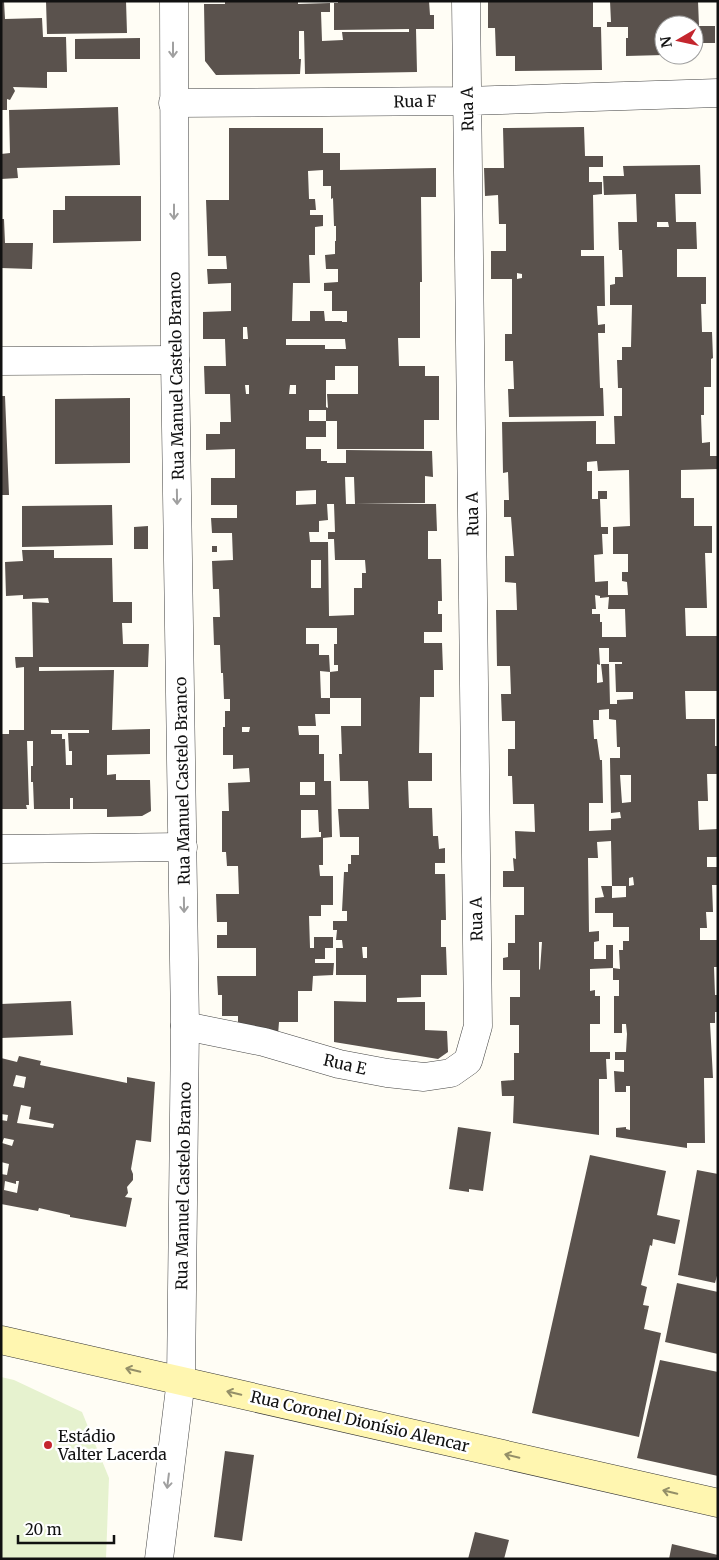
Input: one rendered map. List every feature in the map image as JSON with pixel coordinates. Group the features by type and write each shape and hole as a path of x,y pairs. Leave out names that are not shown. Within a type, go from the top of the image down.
{"main road":[{"name":"Rua Coronel Dionísio Alencar","path":"1,1340 718,1503"}],"street":[{"name":"Rua Manuel Castelo Branco","path":"159,1559 181,1380 185,1026 175,360 174,1"},
{"name":"Rua A","path":"466,1 478,1026"},
{"name":"Rua F","path":"173,103 467,100 718,93"},
{"path":"1,361 175,360"},
{"path":"1,849 183,847"},
{"name":"Rua E","path":"185,1026 264,1042 339,1064 387,1073 424,1077 451,1073 468,1062 478,1026"}],"green space":[{"name":"Estádio Valter Lacerda","path":"1,1377 14,1380 82,1412 109,1478 106,1559 1,1559"}],"building":[{"path":"1,1 4,1 5,19 42,18 43,37 66,37 67,72 47,72 47,88 13,87 15,91 10,100 7,99 7,110 1,110"},
{"path":"46,1 126,1 127,33 47,34"},
{"path":"225,1 298,1 298,4 330,3 330,12 321,12 322,41 343,40 342,32 409,32 409,29 334,30 334,3 338,3 338,1 429,1 430,15 434,15 434,29 416,29 417,72 305,74 304,31 299,31 300,74 216,75 205,61 204,4 225,4"},
{"path":"488,1 593,1 593,27 601,27 602,70 515,71 515,56 496,56 495,28 488,28"},
{"path":"610,1 698,1 699,15 654,15 654,55 626,56 628,27 607,27 607,22 611,22"},
{"path":"704,26 715,26 715,43 704,43"},
{"path":"140,38 140,59 75,59 75,39"},
{"path":"118,107 120,165 17,168 18,178 1,179 1,154 10,153 9,110"},
{"path":"584,127 585,156 603,156 603,167 589,167 589,182 602,182 602,194 593,195 594,250 581,250 581,256 604,256 605,306 597,306 598,325 605,324 605,333 598,333 600,388 603,388 604,416 509,417 508,389 514,389 513,361 505,361 505,334 512,334 512,279 491,279 491,251 506,251 506,224 499,224 498,195 485,196 484,168 504,168 503,128","holes":["517,273 522,274 522,278 517,279"]},
{"path":"229,128 323,128 323,153 340,153 340,170 436,168 436,197 421,197 422,282 420,282 420,338 398,338 399,366 425,366 425,376 439,376 439,420 424,420 424,449 337,449 337,421 326,421 326,437 306,437 306,449 321,449 321,461 327,461 327,463 346,463 346,450 432,451 433,477 425,476 425,503 355,504 436,504 437,531 428,531 428,559 441,559 442,601 438,601 438,614 442,614 442,632 424,632 424,643 442,643 443,670 434,670 434,697 420,697 419,753 432,753 432,781 408,781 409,808 432,808 433,836 438,836 439,849 445,848 445,863 435,863 435,874 445,874 446,920 441,920 441,947 446,947 447,975 421,975 421,997 397,998 397,1002 425,1002 425,1030 447,1031 448,1052 438,1059 334,1042 334,1001 366,1002 366,975 336,975 336,948 343,948 342,940 336,940 337,930 333,930 333,921 347,921 347,911 342,911 344,872 348,872 348,864 351,864 351,855 359,855 359,837 340,837 338,809 369,809 368,781 340,781 339,754 342,754 341,726 361,726 361,698 330,698 330,714 315,714 316,726 298,726 299,735 319,735 319,754 324,754 324,781 331,781 332,837 323,838 323,865 319,865 320,876 333,876 333,905 321,905 321,916 309,916 310,948 314,948 314,937 333,937 333,948 325,948 325,959 315,959 315,963 334,963 333,975 313,976 312,991 298,991 298,1022 279,1022 278,1035 238,1029 238,1016 222,1016 222,995 218,995 217,976 256,976 256,948 217,948 217,935 227,935 227,922 217,922 216,894 239,894 238,866 227,866 226,852 222,852 222,811 229,811 228,783 250,782 249,768 233,769 233,755 223,755 225,711 230,711 230,699 224,699 220,645 214,645 213,617 220,617 219,589 213,589 212,561 233,560 232,533 212,533 211,518 237,518 237,505 211,505 211,478 235,478 235,449 206,450 206,434 220,434 220,422 231,422 230,394 205,394 204,366 226,366 225,339 203,339 203,312 231,311 231,283 208,284 207,269 227,269 226,256 208,256 206,200 229,200","holes":["323,170 323,186 331,186 334,226 336,226 335,254 325,255 326,269 338,269 338,282 324,283 324,291 332,291 332,311 347,311 347,322 325,321 324,311 310,311 310,321 292,321 293,283 310,283 309,255 315,255 315,227 323,226 323,215 310,215 310,210 316,210 315,199 309,199 308,171","243,327 247,327 248,339 243,339","286,339 345,339 346,349 325,349 325,345 286,345","335,366 358,366 358,394 327,394 328,408 326,407 326,380 335,380","245,385 249,385 249,394 246,394","290,385 296,385 296,394 289,394","309,410 326,410 326,421 309,421","345,477 354,477 355,504 346,504","316,490 316,504 296,505 296,491","327,504 334,504 335,532 328,532 328,539 334,539 335,560 365,560 366,573 362,573 362,588 354,588 354,615 329,616 328,542 310,542 309,532 319,532 319,521 328,520","311,560 321,560 321,588 311,588","306,628 337,628 337,644 334,644 334,665 338,665 338,671 330,672 329,655 319,655 319,644 306,644","320,671 330,672 330,698 321,698","242,727 250,727 249,732 242,732","300,782 315,782 315,795 300,795","301,810 318,810 321,837 301,838","362,947 367,947 367,958 363,958"]},
{"path":"700,165 701,194 675,194 676,222 696,222 697,249 677,249 677,277 706,277 706,304 701,304 702,332 712,332 711,387 704,387 704,415 701,415 702,443 710,442 710,456 718,456 718,469 681,470 681,498 694,498 694,526 712,526 712,553 705,553 707,608 685,608 686,636 718,636 718,691 685,691 686,719 715,719 715,746 718,746 718,774 707,774 708,801 698,801 699,830 718,829 718,857 707,857 707,867 718,867 718,885 712,885 713,912 706,912 707,928 700,928 700,940 718,940 718,967 714,967 715,995 718,995 718,1012 715,1012 715,1023 710,1023 713,1078 704,1078 705,1143 687,1143 687,1148 616,1137 616,1128 626,1127 626,1129 630,1130 630,1086 626,1086 626,1092 615,1092 614,1071 624,1072 624,1060 615,1060 615,1052 626,1052 627,1034 626,1024 622,1024 622,1033 614,1033 614,996 619,996 619,980 613,980 613,968 590,969 590,991 595,990 595,996 600,996 600,1024 590,1024 590,1052 610,1052 610,1059 606,1059 607,1079 599,1079 599,1135 513,1123 514,1096 502,1096 501,1081 514,1080 514,1053 519,1053 519,1025 510,1025 510,997 520,997 520,970 503,970 503,958 508,957 508,943 515,943 515,915 524,915 524,887 503,887 503,871 514,871 513,858 516,859 515,831 535,832 534,804 513,804 512,776 508,776 508,749 515,749 515,721 502,721 501,694 511,694 510,666 497,666 496,610 517,610 516,583 505,582 505,556 514,556 511,517 504,517 504,500 509,500 508,472 503,473 502,422 596,421 596,444 615,444 614,416 622,416 622,388 618,388 617,360 622,360 622,347 631,347 632,305 610,305 610,285 615,284 615,277 623,277 622,250 619,250 618,222 637,222 636,194 604,195 603,176 624,176 623,166","holes":["657,222 668,222 669,227 657,227","597,461 598,471 629,470 630,526 613,527 613,554 628,554 628,572 622,572 622,581 627,582 628,595 608,595 608,581 595,582 594,555 603,554 602,534 608,534 608,527 601,527 600,499 592,499 592,471 587,471 587,462","595,595 600,596 600,598 609,597 608,609 625,609 626,637 602,637 600,614 592,614 592,609 596,609","599,648 609,648 609,662 622,662 622,664 615,664 616,692 633,692 633,699 617,700 617,704 610,704 609,664 601,664 603,682 597,683 597,664 600,665","609,709 609,719 616,720 617,747 620,747 620,758 610,758 611,813 620,812 621,818 611,819 611,830 589,831 589,803 603,803 602,760 600,760 597,739 594,739 593,720 599,720 599,710","620,775 631,775 631,802 622,803","611,841 612,886 601,886 604,897 595,898 595,913 613,913 613,927 629,927 629,941 623,941 623,950 619,950 620,969 613,968 613,945 606,945 606,959 594,959 594,942 599,941 599,931 589,932 588,858 598,858 597,842","633,877 634,885 629,886 629,878","612,886 626,886 626,897 612,898","539,942 542,942 540,970"]},
{"path":"65,196 141,196 141,241 53,243 53,210 65,210"},
{"path":"1,219 4,219 5,243 33,243 32,269 1,268"},
{"path":"1,396 5,396 9,495 1,495"},
{"path":"130,398 130,463 55,464 55,399"},
{"path":"598,491 607,491 607,499 598,499"},
{"path":"112,505 113,545 22,547 22,506"},
{"path":"148,526 148,549 134,549 134,527"},
{"path":"212,546 217,546 217,552 212,552"},
{"path":"22,550 54,550 54,558 112,558 113,602 132,602 132,623 122,623 123,644 149,644 148,667 39,667 39,671 114,670 112,730 150,729 150,754 107,755 107,775 116,774 116,780 150,780 151,811 142,816 107,817 107,809 73,809 73,798 70,798 70,809 34,809 33,782 31,782 33,741 27,741 29,805 26,805 27,809 1,809 1,734 9,734 9,730 24,730 24,667 16,668 15,657 33,657 32,602 49,603 48,598 23,599 23,595 6,596 5,562 23,561","holes":["51,730 89,730 89,733 68,733 69,751 72,751 72,765 66,765 65,739 62,739 62,734 51,734"]},
{"path":"71,1001 73,1035 1,1038 1,1004"},
{"path":"19,1056 41,1061 40,1065 127,1083 127,1077 155,1082 151,1142 136,1140 131,1169 133,1180 127,1187 128,1193 125,1197 132,1198 126,1227 70,1217 70,1215 39,1208 38,1211 1,1204 1,1174 7,1175 9,1164 1,1162 1,1120 7,1121 8,1115 1,1114 1,1058 17,1062","holes":["16,1075 26,1077 24,1088 13,1086","21,1105 31,1107 29,1119 54,1124 53,1128 17,1123","4,1138 14,1140 12,1146 2,1143","5,1181 16,1184 16,1181 19,1181 17,1193 4,1190"]},
{"path":"458,1127 491,1132 483,1191 469,1189 469,1192 449,1189"},
{"path":"590,1155 666,1171 657,1215 680,1220 675,1244 653,1239 641,1285 647,1287 643,1305 649,1306 644,1329 661,1333 639,1437 532,1413"},
{"path":"697,1170 718,1174 718,1272 715,1283 678,1275"},
{"path":"677,1283 718,1292 718,1354 665,1342"},
{"path":"660,1360 718,1372 718,1476 637,1458"},
{"path":"225,1451 254,1455 242,1541 214,1537"},
{"path":"475,1532 509,1540 504,1559 468,1559"},
{"path":"672,1544 718,1555 718,1559 669,1559"}],"place":[{"name":"Estádio Valter Lacerda","path":"48,1445"}]}
